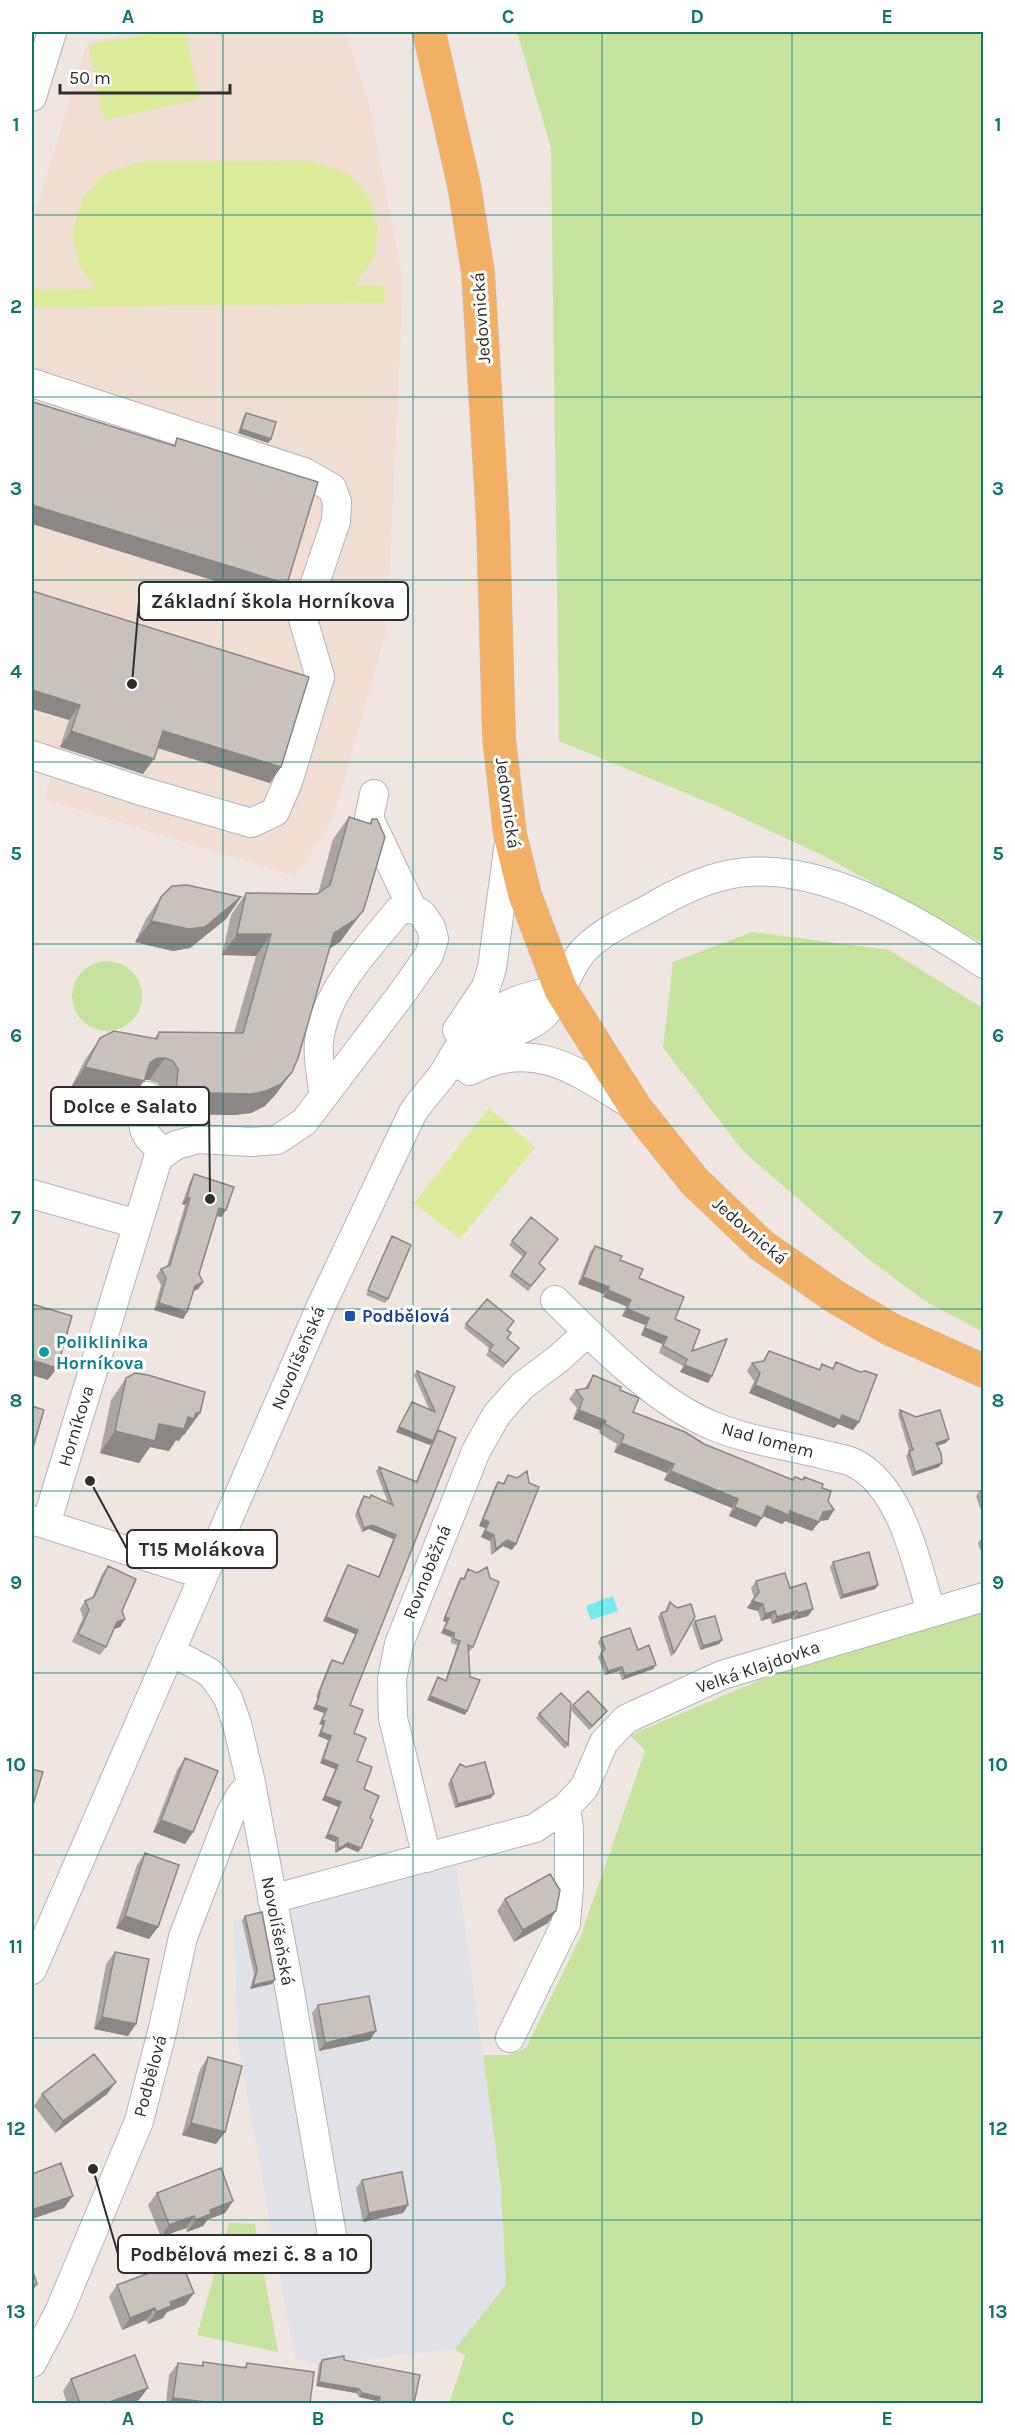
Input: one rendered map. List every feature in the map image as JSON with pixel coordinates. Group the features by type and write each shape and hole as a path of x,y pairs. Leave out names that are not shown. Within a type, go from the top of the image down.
{"main road":[{"name":"Jedovnická","path":"429,32 464,185 478,272 492,512 499,738 510,834 525,895 561,990 635,1107 694,1181 761,1245 834,1296 890,1329 984,1371"}],"street":[{"path":"32,97 52,32"},
{"path":"32,383 304,472 332,488 337,502 336,521 303,619 320,677 288,782 274,812 251,823 138,790 32,755"},
{"path":"147,1096 143,1118 144,1131 151,1143 165,1153 176,1145 199,1139 251,1142 277,1140 304,1122 403,992 429,955 434,939 431,927 422,914 412,908 369,818 374,795"},
{"path":"421,1098 451,1038 486,987 492,969 510,834"},
{"path":"561,990 584,949 616,927 675,894 702,882 749,872 788,873 830,882 902,915 984,964"},
{"path":"324,1093 319,1041 332,998 346,976 398,911 412,908"},
{"name":"Novolíšeňská","path":"32,1970 321,1306 386,1165 421,1098 443,1074 460,1046 481,1023 506,1004 532,994 561,990"},
{"path":"421,1098 485,1064 511,1057 540,1058 567,1066 635,1107"},
{"name":"Horníkova","path":"39,1522 158,1158 165,1153"},
{"path":"32,1194 137,1224"},
{"name":"Nad lomem","path":"555,1300 588,1332 670,1403 710,1425 737,1434 853,1462 872,1476 901,1517 932,1611"},
{"name":"Rovnoběžná","path":"427,1858 393,1718 392,1679 399,1644 476,1451 497,1413 522,1386 558,1359 588,1332"},
{"path":"39,1522 204,1575"},
{"name":"Velká Klajdovka","path":"272,1899 535,1828 566,1807 584,1788 604,1742 626,1719 722,1675 984,1597"},
{"name":"Novolíšeňská","path":"170,1651 209,1672 228,1698 237,1724 251,1784 333,2241"},
{"name":"Podbělová","path":"32,2363 59,2312 137,2125 163,2028 183,1937 230,1815 240,1796 251,1784"},
{"path":"510,2038 566,1923 569,1828 566,1807"}],"shaded area":[{"path":"139,32 345,32 369,104 403,281 387,628 333,819 295,876 45,799 53,769 32,763 32,224 87,42"},
{"path":"456,1865 501,2187 506,2286 455,2349 319,2364 295,2359 238,2044 234,1922 283,1911 289,1917 295,1909"}],"green space":[{"path":"159,32 185,32 200,99 104,120 88,45"},
{"path":"517,32 983,32 983,943 824,856 715,805 559,741 551,148"},
{"path":"310,161 346,172 369,196 378,229 374,257 355,285 385,286 385,303 32,308 32,290 97,289 79,265 72,235 82,198 105,173 141,162"},
{"path":"752,932 889,950 983,1008 983,1332 925,1301 867,1258 744,1152 663,1048 673,962"},
{"path":"107,961 120,964 132,971 139,983 142,996 139,1009 132,1021 120,1028 107,1031 94,1028 82,1021 75,1009 72,996 75,983 82,971 94,964"},
{"path":"489,1108 535,1147 460,1239 414,1203"},
{"path":"983,1610 983,2403 449,2404 465,2356 455,2349 506,2285 501,2187 483,2055 509,2055 526,2048 580,1938 645,1751 630,1735 772,1675"},
{"path":"229,2223 255,2224 278,2352 197,2335"}],"water":[{"path":"613,1596 618,1611 591,1620 586,1606"}],"building":[{"path":"33,402 175,446 177,438 318,482 287,584 32,505"},
{"path":"246,413 276,422 271,439 241,429"},
{"path":"32,591 309,677 281,767 163,731 154,759 71,731 80,705 32,690"},
{"path":"349,817 371,824 372,819 377,819 385,837 363,911 355,920 334,933 298,1058 292,1072 281,1084 266,1091 251,1094 176,1092 178,1069 173,1061 165,1058 157,1058 150,1063 144,1081 85,1067 100,1038 114,1031 157,1039 159,1032 243,1033 271,934 237,934 246,893 317,894 330,885"},
{"path":"187,885 241,897 205,927 189,929 151,921 161,897 172,886"},
{"path":"194,1174 234,1187 226,1210 219,1208 199,1274 203,1282 195,1286 187,1312 159,1303 166,1278 161,1269 170,1265 190,1198 187,1197"},
{"path":"531,1217 558,1239 539,1263 545,1269 531,1286 512,1272 526,1253 512,1241"},
{"path":"392,1236 411,1245 388,1299 368,1290"},
{"path":"595,1246 622,1256 620,1260 643,1269 639,1278 684,1297 675,1319 700,1330 692,1351 727,1339 712,1376 685,1365 687,1359 663,1346 667,1337 645,1328 649,1318 627,1309 631,1300 608,1290 609,1287 583,1277"},
{"path":"487,1299 514,1321 507,1330 511,1333 507,1338 519,1348 506,1363 489,1350 493,1345 466,1324"},
{"path":"32,1304 72,1316 57,1368 32,1360"},
{"path":"769,1351 820,1370 822,1364 833,1369 836,1362 860,1372 866,1371 877,1375 859,1422 842,1415 840,1420 755,1385 760,1373 752,1363 764,1361"},
{"path":"417,1371 455,1387 433,1441 399,1427 412,1402 435,1412"},
{"path":"135,1373 205,1392 200,1413 196,1413 194,1419 188,1417 184,1429 159,1424 155,1441 115,1431 126,1378"},
{"path":"593,1375 639,1398 633,1412 685,1432 704,1444 793,1480 795,1477 803,1480 804,1477 823,1484 822,1488 831,1491 828,1501 834,1510 823,1512 819,1522 790,1511 789,1515 767,1506 762,1518 735,1507 738,1499 671,1471 674,1464 621,1443 624,1435 605,1424 606,1421 579,1410 583,1399 576,1390 588,1388"},
{"path":"32,1406 44,1410 32,1451"},
{"path":"900,1410 916,1417 940,1410 949,1439 936,1443 941,1453 942,1463 915,1472 909,1451 913,1450"},
{"path":"438,1430 456,1438 350,1705 363,1710 354,1733 366,1738 357,1761 372,1767 364,1789 379,1796 370,1818 373,1820 361,1848 348,1843 338,1849 338,1838 328,1834 341,1802 325,1796 338,1765 323,1759 331,1736 321,1732 325,1721 322,1720 327,1709 316,1705 332,1660 343,1664 358,1630 326,1617 348,1565 379,1577 396,1535 372,1525 364,1528 358,1511 364,1496 370,1498 371,1495 393,1505 379,1467 417,1482"},
{"path":"527,1471 529,1483 539,1487 516,1544 507,1540 496,1549 494,1535 485,1531 489,1522 483,1519 498,1482 504,1484 508,1475 517,1478"},
{"path":"869,1552 878,1585 843,1595 833,1562"},
{"path":"108,1566 136,1579 122,1611 125,1619 117,1622 106,1647 78,1634 89,1610 85,1601 94,1597"},
{"path":"487,1567 490,1578 499,1582 473,1647 468,1645 470,1677 480,1680 467,1711 430,1696 438,1677 446,1681 460,1641 454,1639 454,1633 444,1629 449,1618 445,1617 461,1578 464,1579 468,1569 477,1573"},
{"path":"785,1573 790,1588 806,1583 813,1609 777,1617 775,1611 765,1614 763,1604 752,1601 759,1592 756,1581"},
{"path":"670,1602 677,1608 691,1604 695,1617 674,1653 661,1613 667,1611"},
{"path":"715,1616 722,1640 703,1646 695,1621"},
{"path":"630,1628 638,1650 649,1645 656,1665 625,1676 622,1667 608,1671 601,1653 605,1649 601,1638"},
{"path":"588,1691 607,1711 592,1726 573,1705"},
{"path":"561,1693 571,1703 568,1745 539,1714"},
{"path":"185,1758 218,1771 193,1832 161,1820"},
{"path":"485,1762 494,1794 458,1804 451,1780 460,1764 466,1767"},
{"path":"32,1769 43,1772 32,1808"},
{"path":"145,1853 179,1865 158,1927 125,1916"},
{"path":"550,1874 560,1890 556,1911 523,1930 505,1899"},
{"path":"262,1912 275,1980 253,1985 257,1970 245,1916"},
{"path":"115,1952 149,1959 136,2024 102,2017"},
{"path":"369,1996 376,2031 325,2043 318,2005"},
{"path":"94,2054 116,2082 63,2121 42,2094"},
{"path":"208,2057 242,2066 225,2132 191,2123"},
{"path":"61,2163 73,2196 32,2210 32,2174"},
{"path":"221,2168 233,2201 210,2210 211,2214 196,2220 194,2216 169,2225 157,2193"},
{"path":"402,2172 408,2205 369,2213 362,2180"},
{"path":"181,2261 194,2293 170,2302 171,2306 156,2312 155,2308 130,2318 117,2285"},
{"path":"32,2269 37,2284 32,2286"},
{"path":"135,2355 148,2388 107,2403 80,2403 71,2379"},
{"path":"344,2356 344,2360 420,2375 414,2403 379,2403 380,2397 362,2393 359,2389 319,2382 322,2360"},
{"path":"203,2362 246,2368 247,2363 314,2372 310,2403 214,2403 173,2398 178,2363 203,2366"}],"place":[{"name":"Základní škola Horníkova","path":"132,684"},
{"name":"Dolce e Salato","path":"210,1199"},
{"name":"Podbělová","path":"350,1316"},
{"name":"Poliklinika Horníkova","path":"44,1352"},
{"name":"T15 Molákova","path":"90,1481"},
{"name":"Podbělová mezi č. 8 a 10","path":"93,2169"}]}
